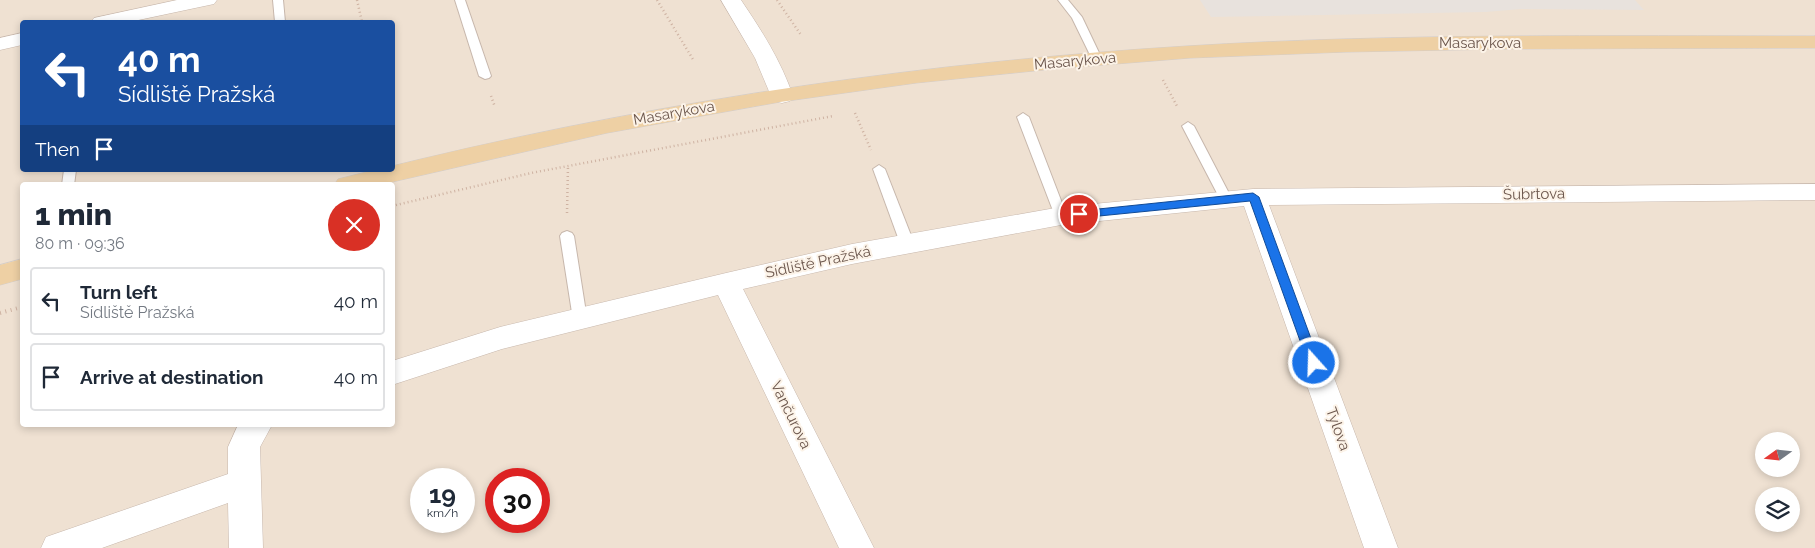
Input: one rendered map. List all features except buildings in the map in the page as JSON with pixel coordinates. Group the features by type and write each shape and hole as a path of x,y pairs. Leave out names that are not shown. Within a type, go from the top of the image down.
{"main road":[{"name":"Masarykova","path":"360,182 621,123 782,96 958,73 1097,59 1201,51 1411,44 1815,42"},
{"path":"0,275 20,270"}],"street":[{"path":"111,20 207,0"},
{"path":"731,0 761,46 782,96"},
{"path":"0,44 20,39"},
{"name":"Šubrtova","path":"1240,198 1815,192"},
{"name":"Sídliště Pražská","path":"395,372 500,338 726,283 907,243 1061,216 1240,198"},
{"name":"Tylova","path":"1240,198 1381,548"},
{"name":"Vančurova","path":"726,283 857,548"},
{"path":"246,548 244,447 249,434 254,427"},
{"path":"58,548 244,483"}],"lane":[{"path":"278,0 280,20"},
{"path":"460,0 485,76"},
{"path":"1063,0 1077,17 1097,59"},
{"path":"1023,117 1061,216"},
{"path":"1188,126 1240,198"},
{"path":"879,169 907,243"},
{"path":"566,236 580,319"}],"path":[{"path":"358,0 362,20"},
{"path":"657,0 694,61"},
{"path":"777,0 802,35"},
{"path":"1154,80 1172,79"},
{"path":"1163,80 1188,126"},
{"path":"864,111 855,112 879,169"},
{"path":"395,205 568,166 836,116"},
{"path":"566,236 568,166"},
{"path":"0,313 20,308"}],"shaded area":[{"path":"0,0 1815,0 1815,548 0,548"},
{"path":"1200,0 1635,0 1644,10 1521,9 1485,12 1211,17"}],"route":[{"path":"1079,214 1253,197 1314,363"}]}
